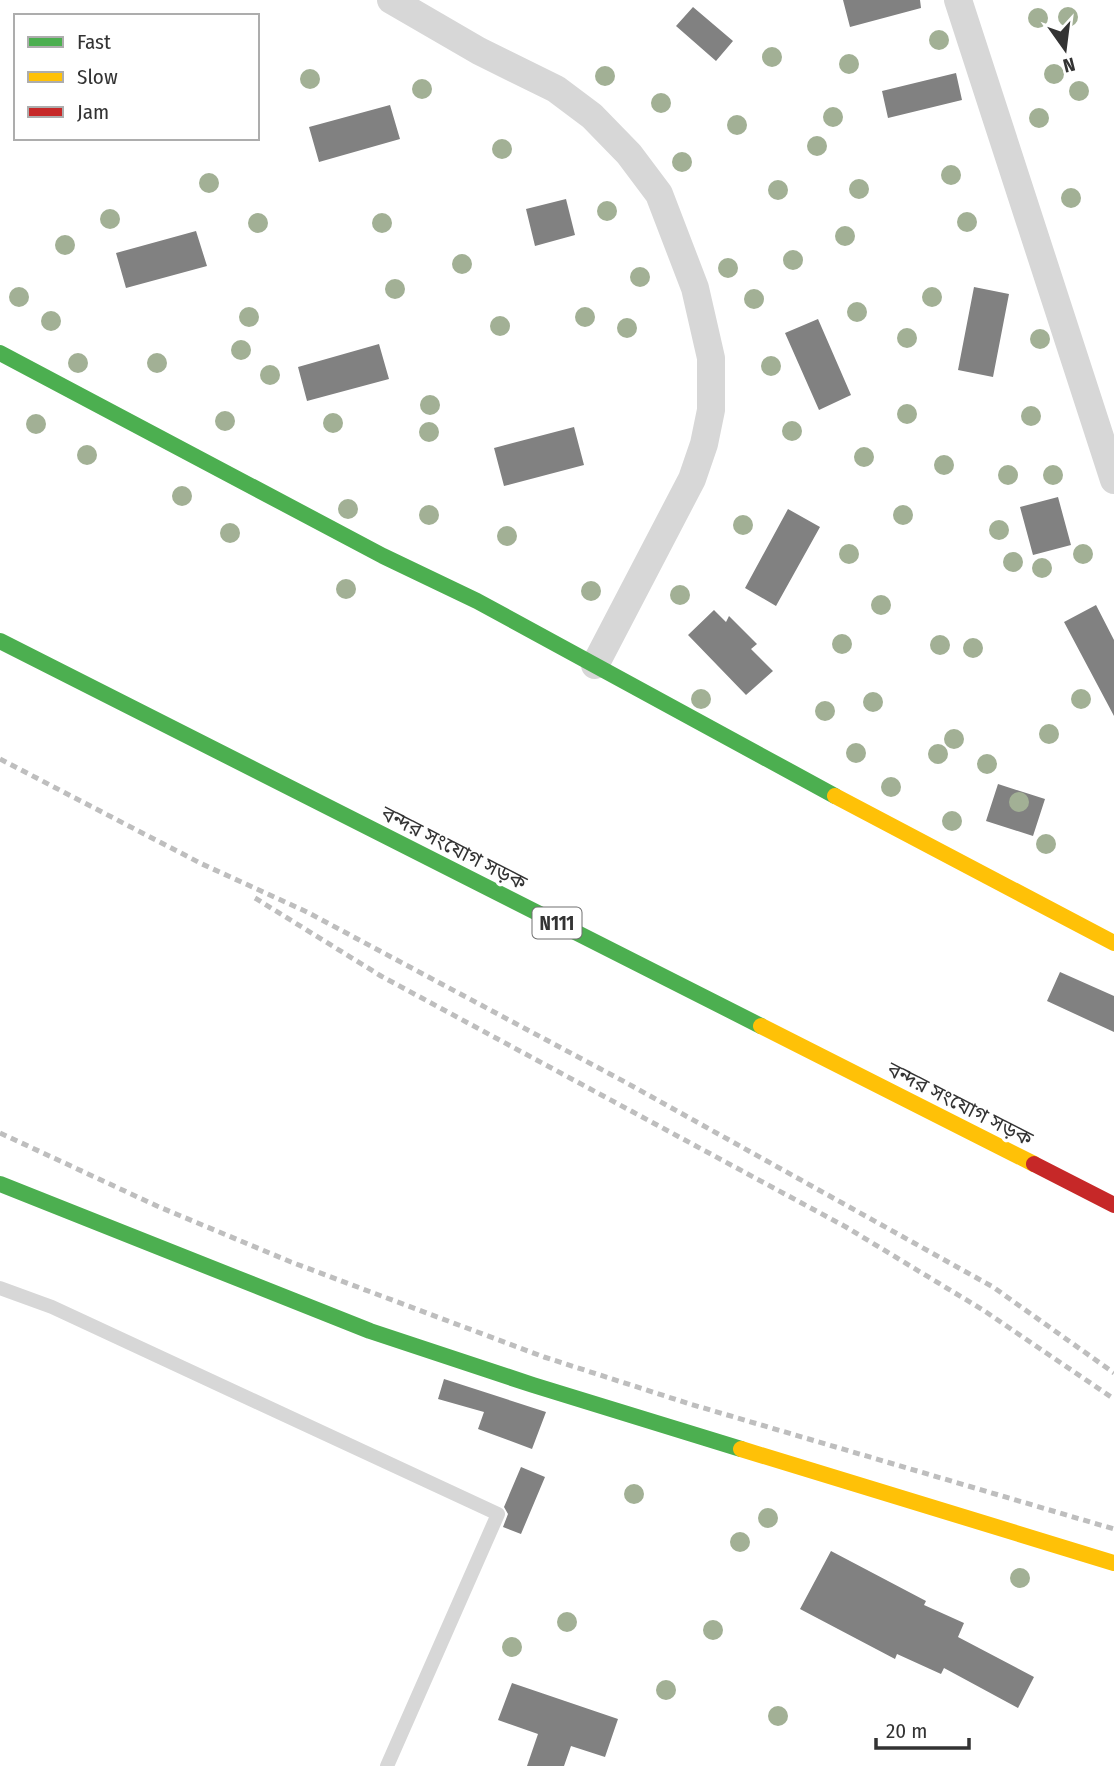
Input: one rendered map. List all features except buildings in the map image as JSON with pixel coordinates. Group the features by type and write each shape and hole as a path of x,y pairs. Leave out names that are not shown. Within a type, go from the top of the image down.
{"main road":[{"path":"0,353 383,556 477,601 948,857 1114,943"},
{"name":"বন্দর সংযোগ সড়ক","path":"0,641 1114,1205"},
{"path":"0,1184 394,1339 533,1385 1114,1563"}],"street":[{"path":"391,0 479,51 556,89 592,116 629,154 659,194 695,288 711,358 711,410 704,444 686,491 595,665"},
{"path":"958,0 1114,480"}],"lane":[{"path":"0,1288 65,1313 498,1514 387,1766"}],"railway":[{"path":"0,759 202,864 307,912 625,1082 993,1287 1114,1373"},
{"path":"255,898 381,976 846,1227 983,1310 1114,1399"},
{"path":"0,1133 157,1206 291,1262 544,1357 690,1404 1114,1529"}],"traffic: fast":[{"path":"0,353 383,556 477,601 835,796"},
{"path":"0,641 761,1026"},
{"path":"0,1184 370,1331 741,1449"}],"traffic: slow":[{"path":"835,796 1114,943"},
{"path":"761,1026 1034,1164"},
{"path":"741,1449 1114,1563"}],"traffic: jam":[{"path":"1034,1164 1114,1205"}]}
